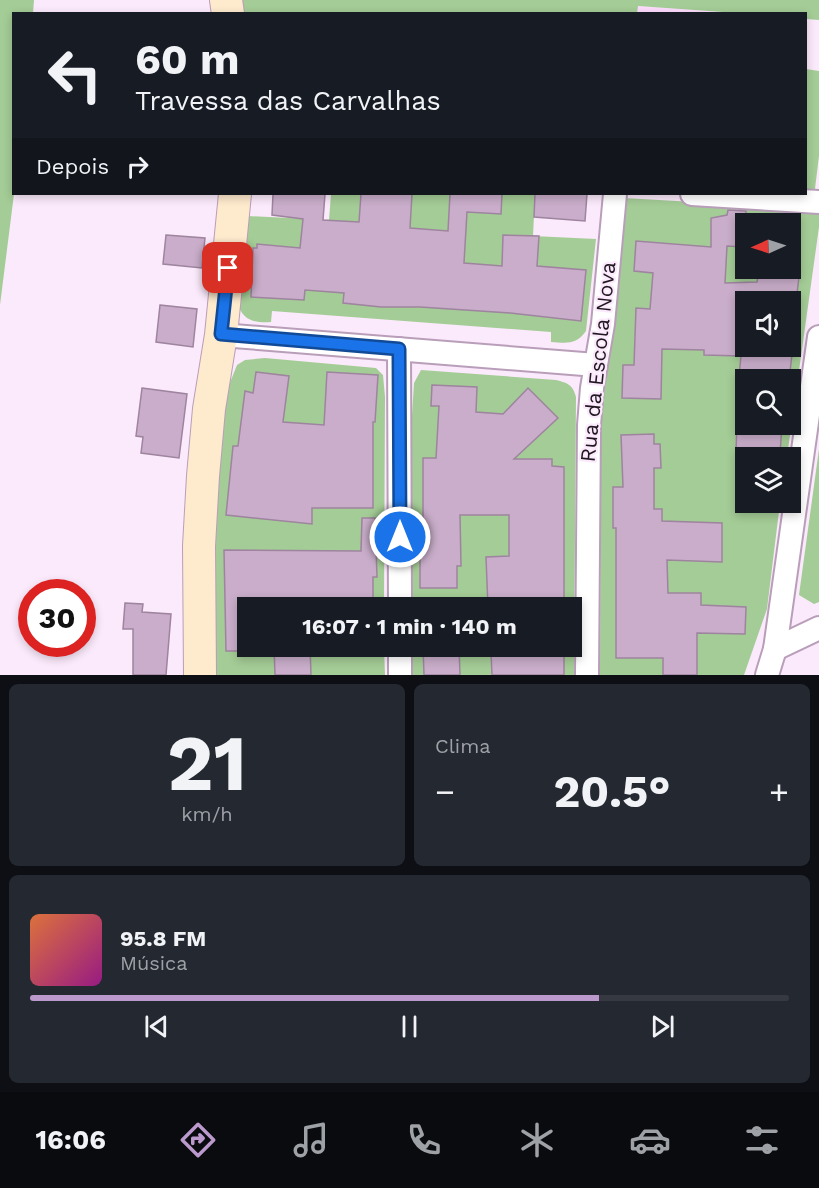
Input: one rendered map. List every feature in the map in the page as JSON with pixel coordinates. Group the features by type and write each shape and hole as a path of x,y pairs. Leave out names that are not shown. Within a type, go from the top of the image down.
{"street":[{"path":"200,675 198,613 202,484 221,334 235,195"},
{"name":"Rua da Escola Nova","path":"587,675 588,446 592,388 603,324 615,195"},
{"path":"708,195 819,202"},
{"path":"221,334 596,365"},
{"path":"767,675 775,649 819,337"},
{"path":"399,349 400,597"},
{"path":"775,649 819,628"},
{"path":"400,657 400,675"}],"shaded area":[{"path":"638,6 717,12 637,12"}],"green space":[{"path":"0,0 34,0 33,12 12,12 12,195 14,195 0,305"},
{"path":"236,0 819,0 819,20 807,19 807,12 723,12 638,6 637,12 237,12"},
{"path":"807,69 819,71 819,156 814,197 807,194"},
{"path":"331,195 535,195 533,236 596,239 586,331 575,341 562,343 551,342 551,332 272,311 271,322 250,320 246,317 238,304 247,216 329,220"},
{"path":"624,198 819,209 819,227 801,356 801,291 735,291 735,357 801,357 799,369 735,369 735,435 790,435 788,447 735,447 735,513 779,513 767,609 744,675 600,675 601,414 615,322"},
{"path":"265,358 376,368 383,375 385,397 384,597 237,597 237,657 384,657 385,675 215,675 216,474 229,385 237,365 245,360"},
{"path":"421,370 556,380 572,387 576,397 575,597 410,597 410,448 414,383"},
{"path":"819,449 819,602 814,604 799,595"},
{"path":"410,657 574,657 574,675 411,675"}],"building":[{"path":"273,195 325,195 323,220 359,222 361,195 412,195 410,228 448,231 450,195 502,195 501,214 467,212 464,263 502,266 503,235 539,236 537,266 586,270 581,321 510,313 343,303 344,293 305,290 304,300 251,297 253,248 257,248 257,244 300,248 303,219 272,215"},
{"path":"535,195 587,195 585,221 534,217"},
{"path":"728,210 746,211 746,213 735,213 735,246 727,246 725,283 757,282 757,279 799,279 797,291 735,291 735,356 704,355 704,350 662,349 661,399 622,398 623,365 634,365 636,308 650,309 653,273 634,271 636,241 711,247 711,218 727,215"},
{"path":"166,235 205,238 202,268 163,264"},
{"path":"160,305 197,309 193,347 156,342"},
{"path":"741,357 792,357 790,369 740,369"},
{"path":"256,372 289,376 283,422 324,425 327,372 378,375 375,422 373,422 373,508 312,508 312,524 226,515 233,446 238,446 245,391 253,393"},
{"path":"432,385 477,387 476,412 503,414 528,388 558,418 514,459 552,459 552,466 564,467 564,597 488,597 486,557 509,556 509,515 460,515 461,566 457,566 457,588 420,588 423,458 436,458 439,406 431,406"},
{"path":"142,388 187,394 179,458 141,453 143,437 136,436"},
{"path":"654,434 654,444 660,444 661,468 654,468 654,509 662,509 662,521 722,523 722,562 667,560 668,593 701,593 701,605 746,607 745,634 697,633 697,675 663,675 663,658 616,658 616,528 613,528 613,487 623,487 621,435"},
{"path":"737,435 781,435 780,447 736,447"},
{"path":"362,518 375,518 377,577 373,577 373,597 237,597 237,651 226,651 224,550 361,551"},
{"path":"125,603 143,604 142,612 171,614 166,675 133,675 133,629 123,629"},
{"path":"274,657 310,657 311,675 275,675"},
{"path":"423,657 459,657 460,675 424,675"},
{"path":"491,657 564,657 564,675 492,675"}],"route":[{"path":"228,268 221,334 399,349 400,537"}]}
